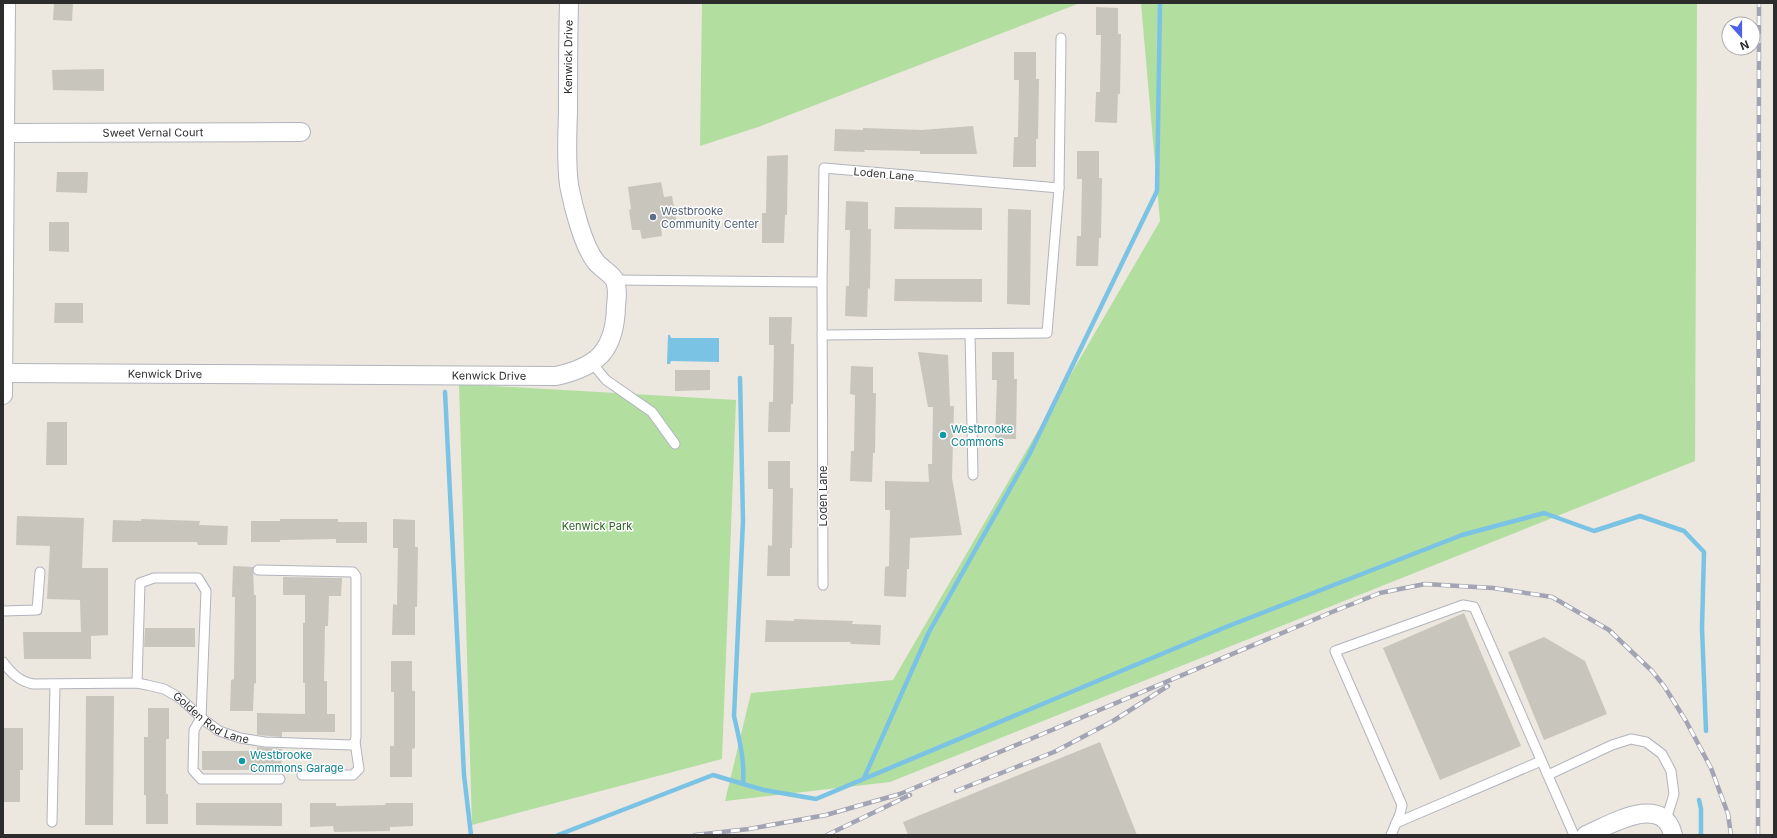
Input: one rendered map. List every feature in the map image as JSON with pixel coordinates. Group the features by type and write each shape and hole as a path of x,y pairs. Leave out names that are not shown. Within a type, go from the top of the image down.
{"street":[{"path":"3,394 6,3"},
{"name":"Kenwick Drive","path":"3,373 556,376 574,372 592,363 600,357 609,343 614,327 617,293 614,280 596,262 585,242 576,215 569,185 567,153 569,3"},
{"name":"Sweet Vernal Court","path":"5,133 301,132"},
{"path":"1586,835 1638,813 1649,812 1669,828"}],"lane":[{"path":"822,335 1047,333 1059,188 1061,38"},
{"name":"Loden Lane","path":"823,585 822,282 824,168 1059,188"},
{"path":"614,280 822,282"},
{"path":"970,334 973,475"},
{"path":"592,363 606,380 652,412 675,444"},
{"path":"258,570 353,572 356,576 355,742 359,769 352,775 302,775"},
{"path":"3,611 37,610 40,572"},
{"path":"137,683 140,583 154,578 198,578 206,591 201,718 194,730 193,770 201,779 280,779"},
{"path":"1391,835 1402,805 1335,651 1463,605 1474,607 1574,835"},
{"name":"Golden Rod Lane","path":"3,662 8,670 18,679 25,682 42,685 137,683 164,690 180,698 201,718 219,731 230,735 265,742 346,746 355,742"},
{"path":"52,822 55,685"},
{"path":"1548,775 1612,745 1631,739 1646,742 1662,754 1671,771 1674,794 1669,828"},
{"path":"1396,823 1541,761"}],"green space":[{"path":"702,3 1080,3 758,127 700,146"},
{"path":"1141,3 1697,3 1695,461 890,782 725,801 751,693 893,680 1160,221"},
{"name":"Kenwick Park","path":"459,384 736,400 722,759 472,825"}],"water":[{"path":"668,335 670,335 671,338 719,338 719,362 671,361 670,364 667,364"}],"building":[{"path":"54,3 73,3 72,21 53,20"},
{"path":"1096,7 1118,8 1118,34 1121,34 1120,94 1118,94 1117,123 1095,122 1096,92 1100,92 1101,35 1096,35"},
{"path":"1014,52 1036,52 1036,79 1039,79 1036,167 1013,167 1014,137 1018,137 1019,80 1014,80"},
{"path":"104,69 104,91 53,90 52,70"},
{"path":"973,126 977,154 920,154 920,151 834,151 835,129 863,130 863,128 922,130"},
{"path":"1077,151 1099,151 1099,178 1102,178 1101,238 1099,238 1098,266 1076,266 1077,236 1081,236 1082,179 1077,179"},
{"path":"788,155 787,215 785,215 784,243 762,243 762,213 766,213 767,156"},
{"path":"57,172 88,172 87,193 56,192"},
{"name":"Westbrooke Community Center","path":"661,182 664,197 672,196 677,224 661,227 662,236 642,239 640,230 632,230 628,187"},
{"path":"846,201 868,202 868,229 871,229 870,289 868,288 867,317 845,316 846,286 849,286 850,230 845,230"},
{"path":"895,207 982,208 982,230 894,229"},
{"path":"1008,209 1031,210 1030,305 1007,304"},
{"path":"49,222 69,222 69,252 49,251"},
{"path":"895,279 982,279 982,302 894,301"},
{"path":"55,303 83,303 83,323 54,323"},
{"path":"769,317 792,317 791,344 794,344 793,404 791,404 790,432 768,432 769,402 773,402 774,345 769,345"},
{"path":"918,352 948,355 950,406 954,406 952,478 962,535 910,538 906,597 884,596 885,567 889,566 890,510 885,510 885,481 929,482 928,464 932,464 933,407 928,407"},
{"name":"Westbrooke Commons","path":"992,352 1014,352 1014,379 1017,379 1016,439 995,439 997,380 992,380"},
{"path":"851,366 873,367 873,393 876,393 875,453 873,453 872,482 850,481 851,451 854,451 855,395 850,394"},
{"path":"675,370 710,370 710,390 675,391"},
{"path":"47,422 67,422 67,465 46,465"},
{"path":"768,461 790,461 790,488 793,488 790,576 767,576 768,545 772,546 773,489 768,489"},
{"path":"17,516 84,518 82,568 108,568 108,635 91,636 91,659 24,659 23,632 81,632 80,600 47,599 50,546 16,545"},
{"path":"141,519 200,521 199,525 228,526 227,545 198,545 197,542 112,542 113,520 141,521"},
{"path":"280,519 338,519 338,522 367,522 367,543 336,543 336,539 251,542 251,521 280,521"},
{"path":"393,519 415,520 415,547 418,547 415,635 392,635 393,604 397,605 398,548 393,548"},
{"path":"233,566 253,567 254,595 256,595 256,683 254,684 253,711 230,711 231,680 234,679 235,597 232,597"},
{"path":"283,577 342,578 341,596 329,596 328,626 325,626 324,681 327,681 327,714 335,714 335,732 282,732 282,737 257,735 257,713 305,714 305,683 303,683 303,623 305,623 305,595 283,595"},
{"path":"1464,613 1521,746 1440,780 1383,648"},
{"path":"794,619 853,621 852,624 881,625 880,645 851,644 850,642 765,642 766,620 794,621"},
{"path":"145,628 195,628 195,647 144,647"},
{"path":"1544,637 1585,661 1607,714 1544,740 1508,652"},
{"path":"391,661 412,661 412,691 415,691 415,748 412,749 412,777 390,777 390,746 394,746 394,692 391,692"},
{"path":"86,696 114,696 113,825 85,825"},
{"path":"148,708 169,708 169,739 166,739 166,794 168,794 168,824 146,824 146,795 144,795 144,737 148,737"},
{"path":"3,728 23,728 23,770 20,770 20,802 3,802"},
{"path":"1100,742 1137,835 908,835 903,822"},
{"name":"Westbrooke Commons Garage","path":"257,747 282,749 281,770 202,770 202,751 257,751"},
{"path":"196,803 282,803 282,826 196,825"},
{"path":"310,803 336,803 336,806 413,803 413,826 390,827 390,831 334,832 333,826 310,827"}],"waterway":[{"path":"864,778 929,632 1029,455 1157,191 1160,3"},
{"path":"740,378 743,521 734,716 740,741 743,784"},
{"path":"445,392 464,775 471,835"},
{"path":"558,835 713,775 764,790 816,799 1226,627 1462,535 1544,513 1594,531 1640,516 1684,531 1704,552 1702,628 1706,731"},
{"path":"1699,800 1701,809 1701,835"}],"railway":[{"path":"1758,835 1759,3"},
{"path":"695,835 749,829 826,815 900,794 1332,612 1380,593 1425,584 1493,588 1552,597 1609,630 1652,671 1664,686 1686,721 1711,768 1728,814 1731,835"},
{"path":"956,791 1054,752 1113,721 1168,686"},
{"path":"827,835 910,795"}],"place":[{"name":"Westbrooke Community Center","path":"653,217"},
{"name":"Westbrooke Commons","path":"943,435"},
{"name":"Westbrooke Commons Garage","path":"242,761"}]}
